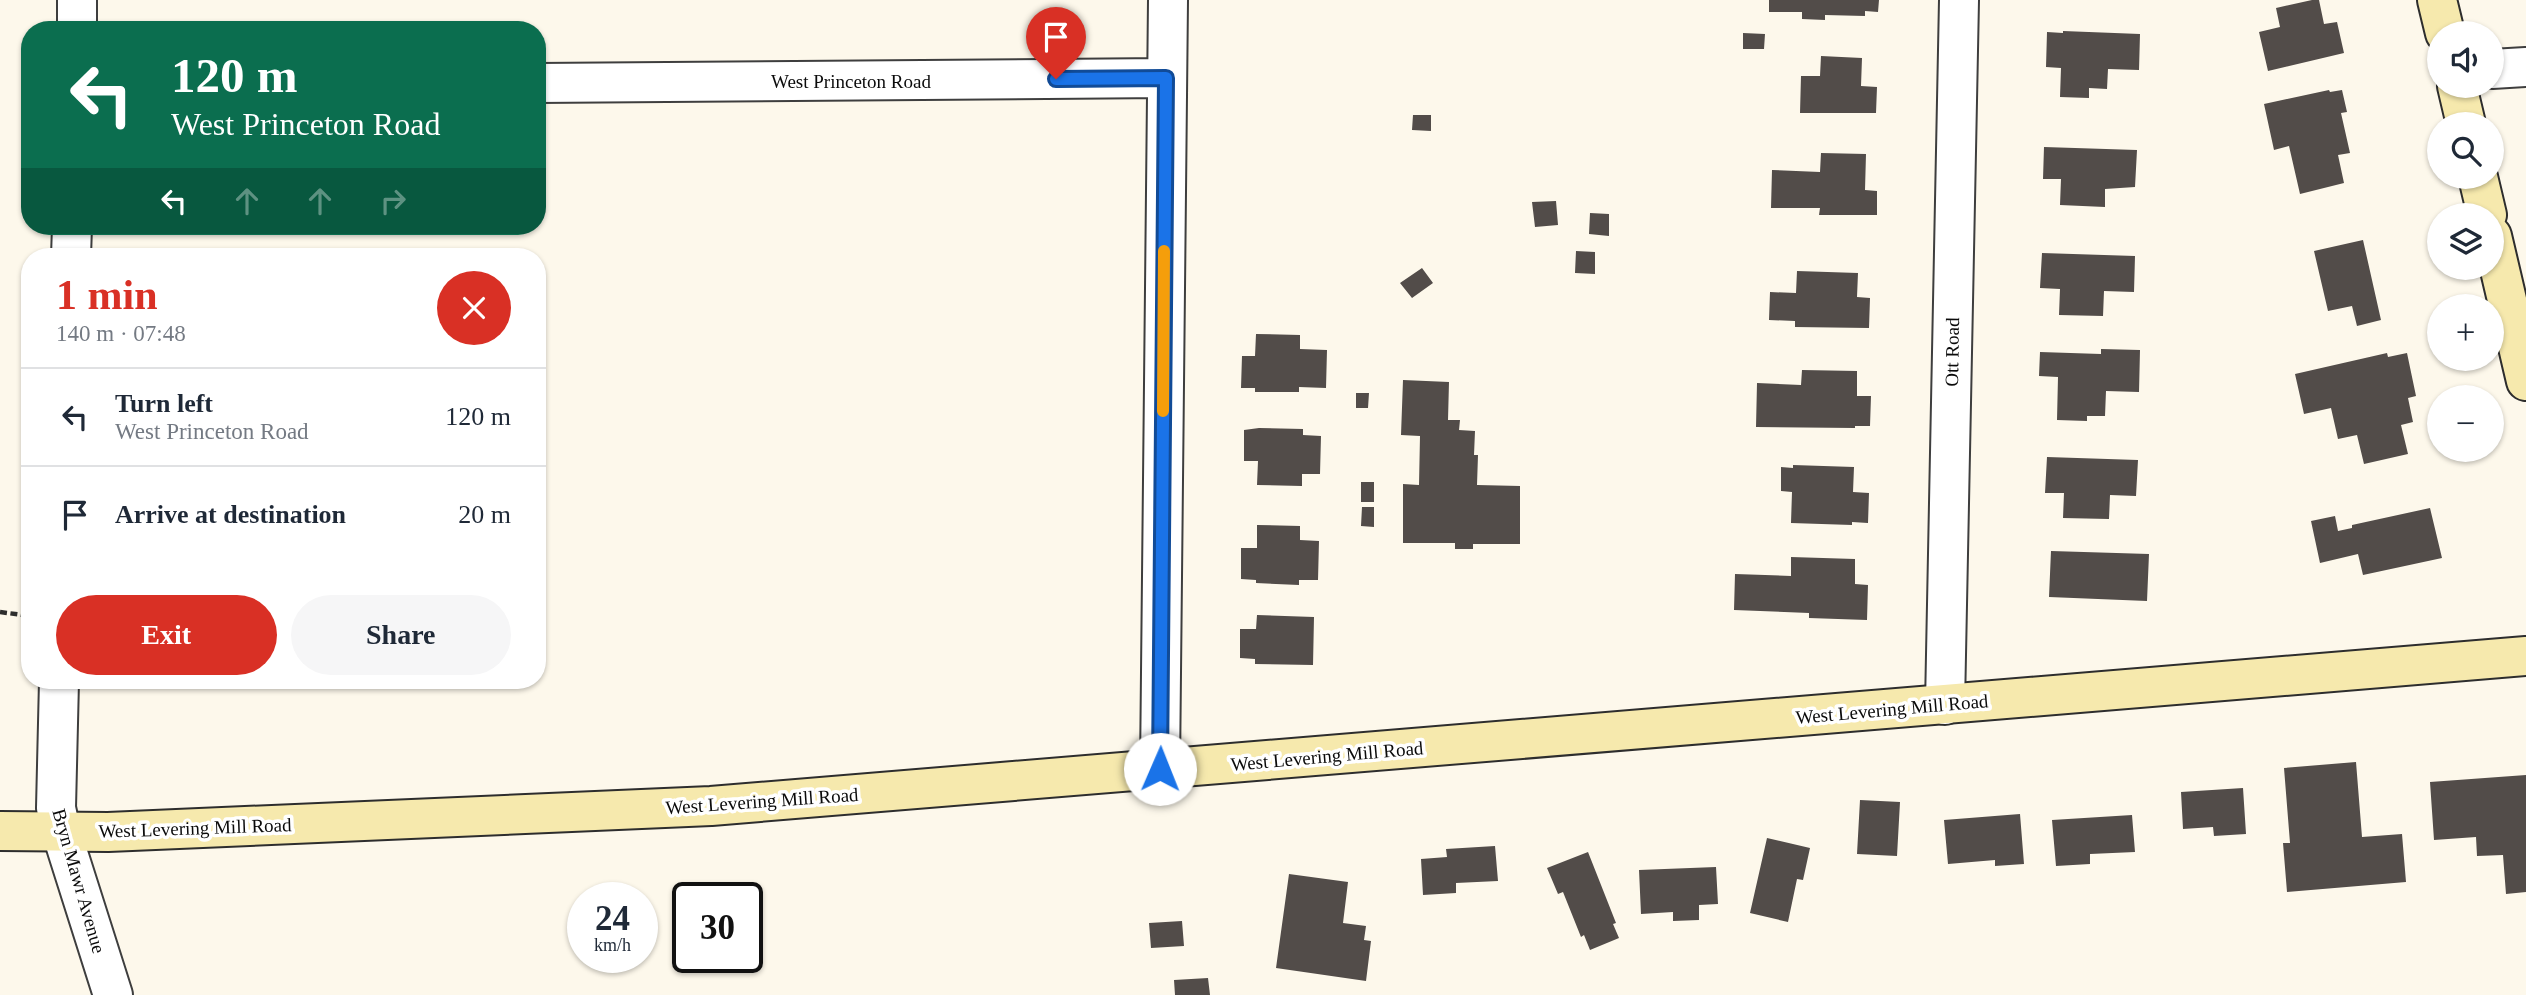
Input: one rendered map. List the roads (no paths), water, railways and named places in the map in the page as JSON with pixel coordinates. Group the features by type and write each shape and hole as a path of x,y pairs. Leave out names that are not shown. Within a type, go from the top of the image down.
{"street":[{"path":"77,0 77,21"},
{"path":"1160,769 1168,0"},
{"name":"Ott Road","path":"1945,705 1959,0"},
{"path":"2437,0 2442,21"},
{"path":"2504,68 2526,66"},
{"name":"West Princeton Road","path":"546,83 1166,78"},
{"path":"2502,280 2526,381"},
{"name":"West Levering Mill Road","path":"0,831 108,832 711,806 2526,656"},
{"name":"Bryn Mawr Avenue","path":"59,689 56,808 113,995"}]}
